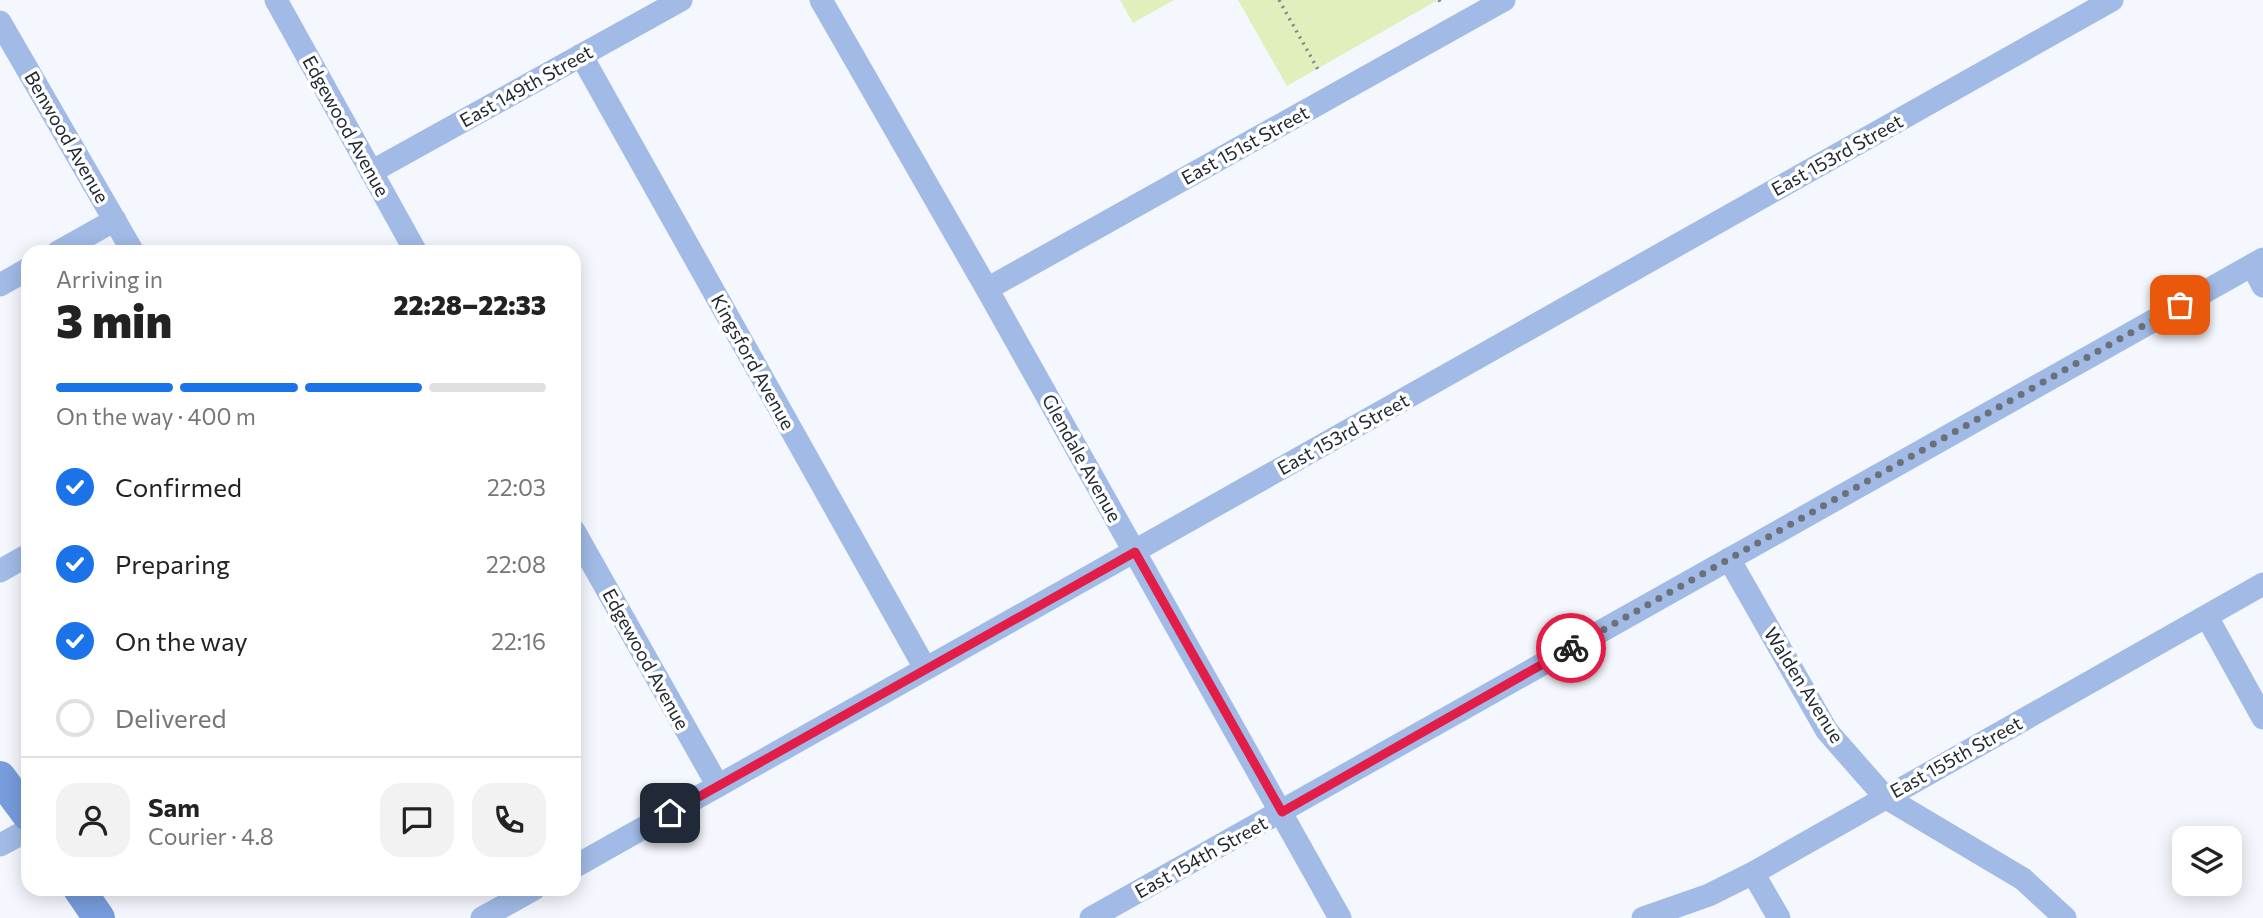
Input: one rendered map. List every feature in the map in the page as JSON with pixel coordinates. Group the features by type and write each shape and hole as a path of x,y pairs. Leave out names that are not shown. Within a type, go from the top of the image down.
{"main road":[{"path":"0,777 21,806"},
{"path":"84,896 99,918"}],"street":[{"name":"Edgewood Avenue","path":"275,0 412,245"},
{"name":"East 149th Street","path":"371,172 681,0"},
{"name":"Glendale Avenue","path":"821,0 987,289 1340,918"},
{"name":"East 151st Street","path":"987,289 1504,0"},
{"name":"East 153rd Street","path":"581,862 2112,0"},
{"name":"Benwood Avenue","path":"0,22 129,245"},
{"name":"Kingsford Avenue","path":"582,55 925,668"},
{"path":"70,245 115,220"},
{"path":"2257,262 2263,286"},
{"name":"East 154th Street","path":"1091,918 2257,262"},
{"path":"0,285 21,274"},
{"name":"Edgewood Avenue","path":"581,543 718,786"},
{"path":"0,571 21,559"},
{"name":"Walden Avenue","path":"1729,559 1827,731 1885,797 2024,879 2065,918"},
{"name":"East 155th Street","path":"1643,918 1709,895 1753,873 2263,584"},
{"path":"2207,617 2263,718"},
{"path":"0,845 21,834"},
{"path":"1753,873 1779,918"},
{"path":"482,918 521,896"}],"path":[{"path":"1279,0 1320,73"},
{"path":"1439,0 1442,6"}],"green space":[{"path":"1120,0 1174,0 1133,23"},
{"path":"1238,0 1438,0 1287,86"}],"way so far":[{"path":"1571,648 2180,305"}],"route":[{"path":"670,813 1135,552 1282,812 1571,648"}]}
